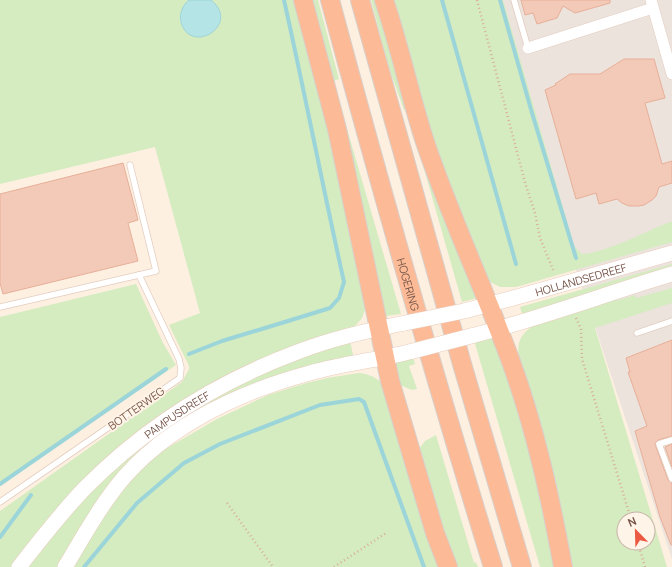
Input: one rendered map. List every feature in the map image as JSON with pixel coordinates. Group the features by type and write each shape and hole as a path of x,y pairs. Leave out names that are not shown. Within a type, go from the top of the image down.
{"highway":[{"path":"303,0 337,129 390,381 433,526 448,567"},
{"name":"HOGERING","path":"330,0 363,123 437,382 493,567"},
{"path":"360,0 462,364 522,567"},
{"path":"384,0 425,142 453,219 511,360 534,430 551,503 563,567"}],"main road":[{"name":"HOLLANDSEDREEF","path":"405,323 489,305 672,253"},
{"name":"HOLLANDSEDREEF","path":"413,351 549,315 616,291 672,274"},
{"name":"PAMPUSDREEF","path":"19,567 61,514 85,488 114,460 181,410 218,388 265,365 300,351 348,336 405,323"},
{"name":"PAMPUSDREEF","path":"65,567 108,497 134,466 163,442 194,421 230,401 284,380 311,372 356,362 385,359 413,351"}],"street":[{"path":"528,48 652,4 672,74"}],"lane":[{"path":"514,0 528,48"},
{"path":"0,307 156,271 130,164"},
{"name":"BOTTERWEG","path":"0,502 180,378 181,368 179,359 139,275"},
{"path":"637,333 672,321"},
{"path":"672,440 659,444 670,469 672,479"}],"path":[{"path":"477,0 526,186 536,213 540,238 560,285"},
{"path":"572,306 581,329 582,359 629,511"},
{"path":"227,503 273,567"},
{"path":"334,567 386,533"},
{"path":"640,551 645,567"}],"shaded area":[{"path":"491,0 672,0 672,559 538,155"}],"green space":[{"path":"0,0 189,0 180,19 185,30 193,35 202,36 210,33 217,27 220,19 219,10 211,0 298,0 326,103 366,307 362,318 355,326 158,421 14,567 0,567 0,511 182,382 189,369 189,366 169,325 200,313 155,147 0,184"},
{"path":"308,0 318,0 339,79 333,81 401,314 385,316 360,195"},
{"path":"371,0 381,0 481,297 462,302 407,109 404,110 389,68"},
{"path":"390,0 503,0 574,246 582,254 604,249 672,221 672,242 516,287 500,287 488,281 454,209"},
{"path":"672,264 672,269 523,317 520,307"},
{"path":"136,284 163,343 176,365 0,483 0,317"},
{"path":"672,288 672,303 595,328 650,511 616,511 616,551 656,551 656,530 667,567 572,567 554,481 519,358 519,342 527,330 537,323 596,302 619,300 635,295 636,298"},
{"path":"495,335 535,471 556,567 540,567 474,340"},
{"path":"350,341 354,359 160,437 59,567 25,567 64,517 145,441 251,376"},
{"path":"413,356 415,364 409,366 417,389 412,390 395,383 390,360"},
{"path":"359,373 367,374 379,380 384,385 443,567 69,567 110,501 155,455 217,419 268,395 327,378"},
{"path":"436,435 474,563 476,562 478,567 453,567 416,453 425,441"}],"water":[{"path":"189,0 211,0 219,10 221,19 218,27 211,33 203,37 194,36 186,32 181,22 181,12"}],"building":[{"path":"521,0 610,0 610,3 575,13 563,6 557,18 537,24 533,13 525,15"},
{"path":"624,59 654,59 665,98 645,103 662,164 672,161 672,183 659,187 656,196 652,200 644,205 638,206 629,206 617,199 599,204 596,193 576,199 545,90 556,85 555,84 570,74 600,74"},
{"path":"123,163 138,220 128,223 138,261 3,294 0,283 0,194"},
{"path":"672,340 672,436 658,440 655,444 668,480 672,483 671,545 660,517 635,431 647,426 628,372 630,372 626,358"},
{"path":"672,444 672,467 665,447"}],"waterway":[{"path":"189,354 222,341 330,308 339,298 344,282 284,0"},
{"path":"442,0 516,264"},
{"path":"500,0 532,113 576,258"},
{"path":"0,484 166,369"},
{"path":"84,567 137,503 184,463 220,444 320,405 359,399 364,402 424,567"},
{"path":"0,537 31,495"}]}
